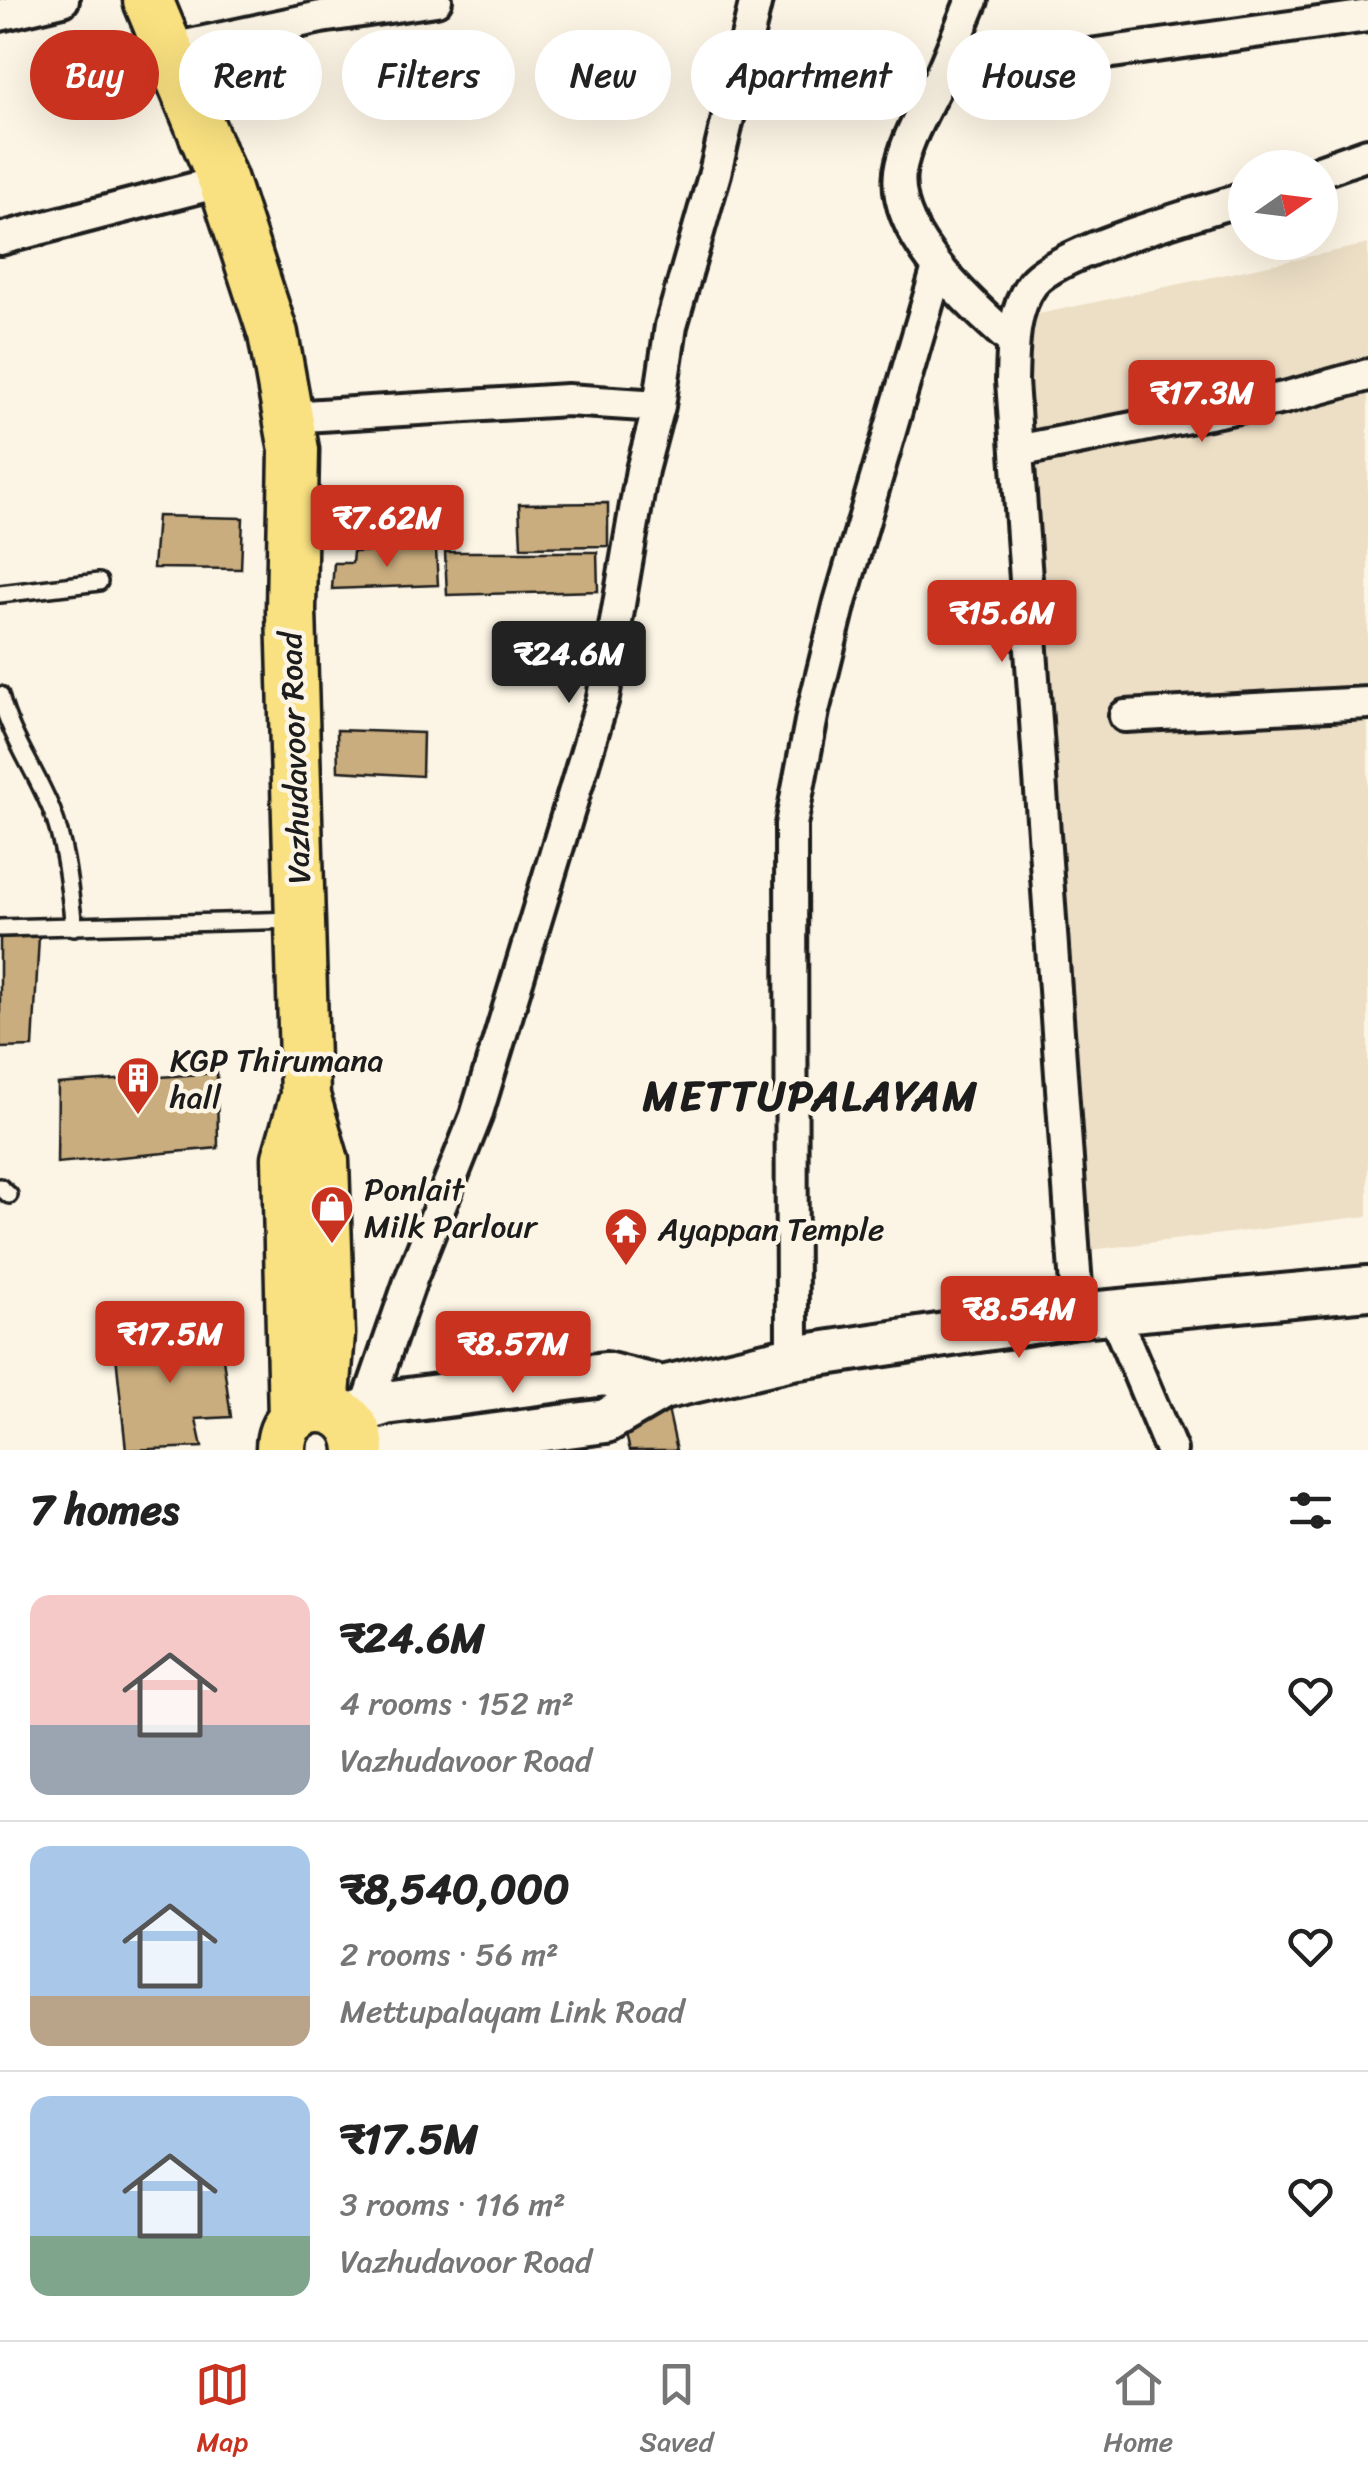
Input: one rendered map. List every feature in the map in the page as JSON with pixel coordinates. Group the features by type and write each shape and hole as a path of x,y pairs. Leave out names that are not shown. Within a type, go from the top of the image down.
{"main road":[{"name":"Vazhudavoor Road","path":"148,0 223,181 273,334 294,450 291,610 305,1096 286,1158 328,1425"}],"street":[{"path":"0,14 63,0"},
{"path":"166,50 322,17 436,0"},
{"path":"328,1425 411,1279 476,1116 604,698 642,470 659,406 671,326 720,155 756,0"},
{"path":"972,0 911,138 900,175 905,208 924,248 973,307 1013,342"},
{"path":"940,76 1368,16"},
{"path":"1338,165 1368,154"},
{"path":"0,240 223,181"},
{"path":"1161,1447 1095,1314 1017,451 1013,342 1020,308 1033,282 1050,269 1099,246 1228,204"},
{"path":"792,1358 792,825 813,712 840,602 938,267"},
{"path":"1017,451 1284,398 1368,375"},
{"path":"288,416 567,400 659,406"},
{"path":"1125,716 1368,703"},
{"path":"380,1450 536,1439 606,1421 662,1388 792,1358 1095,1314 1368,1288"},
{"path":"328,1425 384,1403 605,1374 662,1388"}],"lane":[{"path":"0,594 99,582"},
{"path":"0,695 8,724 34,768 53,813 65,854 74,927"},
{"path":"0,928 300,920"}],"shaded area":[{"path":"1368,244 1368,1216 1074,1252 1002,322 1293,260 1338,260 1338,250"}],"building":[{"path":"608,503 608,546 521,547 519,504"},
{"path":"157,516 243,518 241,569 153,568"},
{"path":"436,550 438,585 332,589 334,563 352,563 353,552"},
{"path":"445,552 597,552 598,591 447,595"},
{"path":"337,730 423,733 422,776 338,771"},
{"path":"39,936 33,1047 0,1048 0,938"},
{"name":"KGP Thirumana hall","path":"217,1073 218,1148 57,1163 58,1084"},
{"path":"204,1324 222,1351 231,1417 196,1419 202,1447 126,1450 114,1337"},
{"path":"668,1409 677,1450 630,1450 622,1420"}],"place":[{"name":"KGP Thirumana hall","path":"138,1116"},
{"name":"Ponlait Milk Parlour","path":"332,1245"},
{"name":"Ayappan Temple","path":"626,1267"}],"district":[{"name":"METTUPALAYAM","path":"811,1096"}]}
